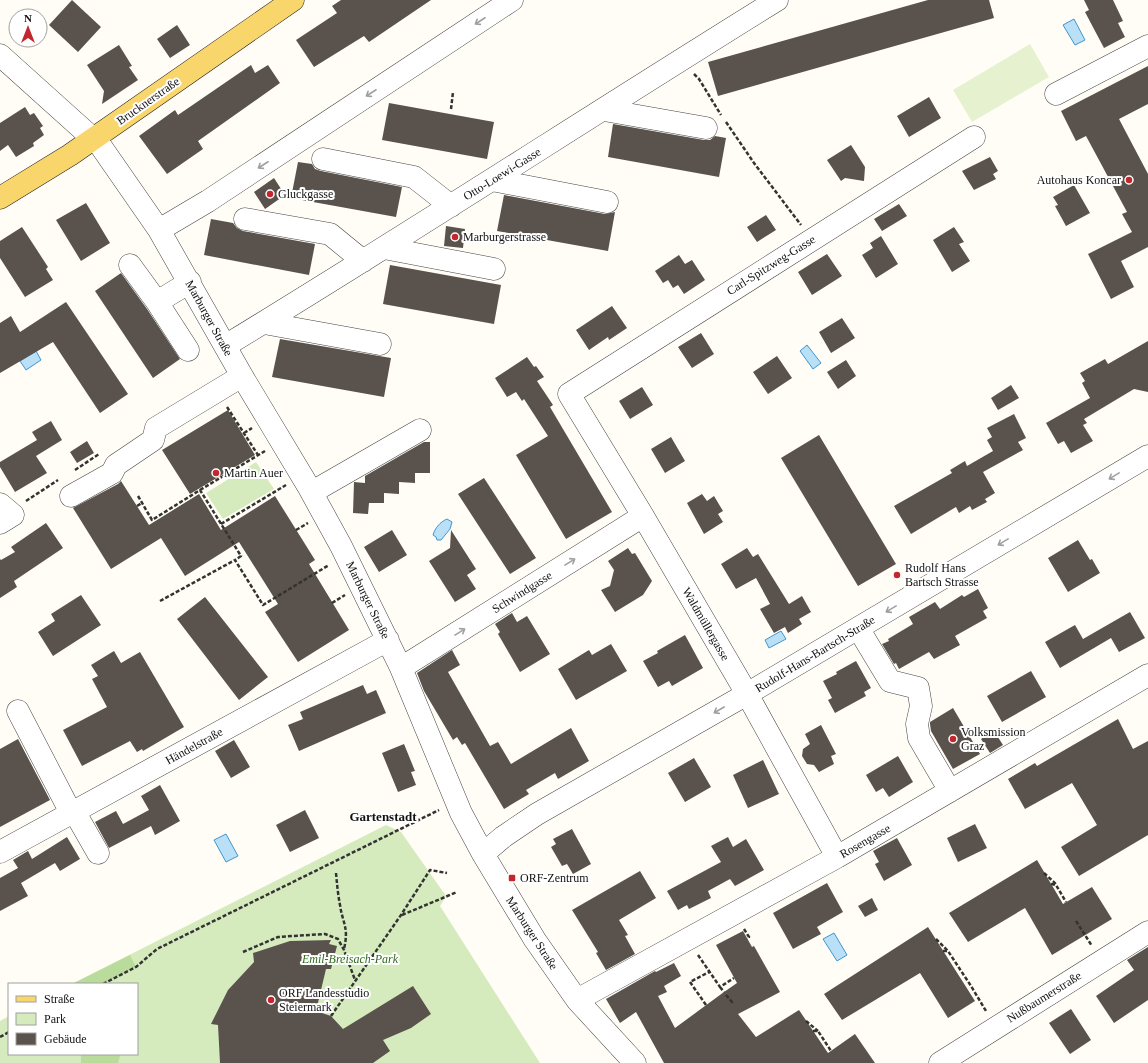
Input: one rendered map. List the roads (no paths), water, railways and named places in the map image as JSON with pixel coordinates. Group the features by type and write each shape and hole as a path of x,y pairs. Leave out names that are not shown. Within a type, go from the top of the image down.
{"main road":[{"name":"Brucknerstraße","path":"0,198 70,155 92,138 293,0"}],"street":[{"path":"159,230 208,201 512,0"},
{"name":"Otto-Loewi-Gasse","path":"225,346 364,261 777,0"},
{"path":"1056,94 1148,46"},
{"name":"Marburger Straße","path":"0,55 92,138 104,151 159,230 190,282 242,376 312,493 341,546 401,668 461,813 483,854 535,940 578,1000 635,1063"},
{"path":"604,110 706,128"},
{"name":"Carl-Spitzweg-Gasse","path":"569,394 974,137"},
{"path":"324,160 414,177 451,206"},
{"path":"492,180 607,202"},
{"path":"245,220 330,234 364,261"},
{"path":"384,248 494,269"},
{"path":"130,264 188,350"},
{"path":"157,302 190,282"},
{"path":"264,323 380,344"},
{"path":"71,496 112,474 116,465 153,440 156,428 242,376"},
{"name":"Waldmüllergasse","path":"569,394 643,516 747,694 837,857"},
{"path":"312,493 420,430"},
{"name":"Rudolf-Hans-Bartsch-Straße","path":"483,854 503,837 537,814 747,694 1148,456"},
{"name":"Schwindgasse","path":"401,668 643,516"},
{"path":"858,628 890,681 918,688 921,706 917,724 919,738 950,791"},
{"name":"Händelstraße","path":"0,852 388,640"},
{"name":"Rosengasse","path":"578,1000 837,857 1148,675"},
{"path":"18,711 73,812 98,854"},
{"name":"Nußbaumerstraße","path":"940,1063 1148,932"}],"water":[{"path":"1074,19 1085,40 1075,45 1063,25"},
{"path":"807,345 821,363 813,369 800,351"},
{"path":"36,351 41,360 26,370 20,361"},
{"path":"447,519 452,522 450,529 441,540 437,540 433,535 435,530 444,520"},
{"path":"781,631 786,639 769,648 765,640"},
{"path":"226,834 238,856 226,862 214,840"},
{"path":"834,933 847,955 837,961 823,939"}],"place":[{"name":"Autohaus Koncar","path":"1129,180"},
{"name":"Gluckgasse","path":"270,194"},
{"name":"Marburgerstrasse","path":"455,237"},
{"name":"Martin Auer","path":"216,473"},
{"name":"Rudolf Hans Bartsch Strasse","path":"897,575"},
{"name":"Volksmission Graz","path":"953,739"},
{"name":"ORF-Zentrum","path":"512,878"},
{"name":"ORF Landesstudio Steiermark","path":"271,1000"}],"district":[{"name":"Gartenstadt","path":"383,816"}],"park label":[{"name":"Emil-Breisach-Park","path":"350,959"}]}
